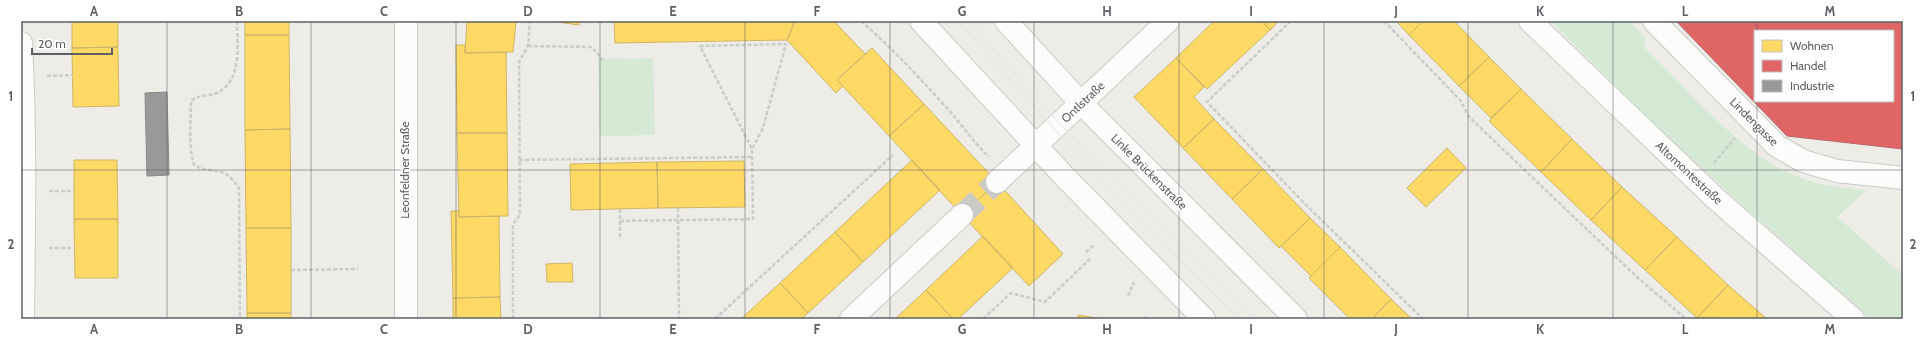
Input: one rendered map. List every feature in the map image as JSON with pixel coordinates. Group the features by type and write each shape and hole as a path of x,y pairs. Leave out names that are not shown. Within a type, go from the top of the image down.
{"street":[{"name":"Leonfeldner Straße","path":"406,21 406,319"},
{"path":"921,21 1036,146 1204,319"},
{"name":"Linke Brückenstraße","path":"1006,21 1081,103 1296,319"},
{"name":"Ontlstraße","path":"997,182 1168,21"},
{"name":"Altomontestraße","path":"1530,21 1698,182 1853,319"},
{"name":"Lindengasse","path":"1654,21 1777,146 1803,161 1837,171 1903,178"},
{"path":"21,43 23,84 24,216 23,319"},
{"path":"851,319 962,215"}],"path":[{"path":"237,21 238,59 234,73 226,87 216,94 196,97 191,101 191,156 194,165 202,169 222,171 231,176 239,188 240,319"},
{"path":"513,319 513,224 520,215 518,62 528,46 530,21"},
{"path":"861,21 887,45 946,107 975,144 991,158"},
{"path":"1291,21 1207,102 1306,205 1423,319"},
{"path":"1384,21 1460,100 1469,117 1638,278 1686,319"},
{"path":"620,221 753,219 752,149 700,46 786,44 763,128 752,149"},
{"path":"528,46 592,47 603,60"},
{"path":"52,76 72,75"},
{"path":"1698,182 1740,132"},
{"path":"715,319 893,155"},
{"path":"519,160 752,157"},
{"path":"46,192 74,192"},
{"path":"678,208 679,319"},
{"path":"620,209 620,238"},
{"path":"1086,252 1096,243"},
{"path":"46,248 75,248"},
{"path":"983,319 1011,293 1045,302 1091,258"},
{"path":"291,270 358,269"},
{"path":"1128,296 1138,275"}],"green space":[{"path":"1551,21 1629,21 1645,38 1645,48 1718,121 1759,155 1780,168 1809,181 1867,190 1837,217 1903,275 1903,319 1870,319 1681,150"},
{"path":"653,58 655,135 600,136 598,59"}],"building: Wohnen":[{"path":"72,21 118,21 118,47 72,48"},
{"path":"245,21 289,21 289,35 245,35"},
{"path":"467,21 516,21 513,52 465,53"},
{"path":"550,21 579,21 579,25"},
{"path":"614,21 795,21 787,40 615,43"},
{"path":"795,21 834,21 865,54 837,80 843,86 836,93 787,40"},
{"path":"1214,21 1262,21 1270,30 1207,89 1176,58"},
{"path":"1262,21 1279,21 1270,30"},
{"path":"1396,21 1423,21 1409,35"},
{"path":"1423,21 1454,21 1489,57 1459,86 1409,35"},
{"path":"245,35 289,35 290,129 245,130"},
{"path":"456,45 465,45 465,53 506,52 507,133 457,133"},
{"path":"118,47 119,106 73,107 72,48"},
{"path":"872,48 924,104 889,136 837,80"},
{"path":"1489,57 1521,89 1491,118 1459,86"},
{"path":"1176,58 1204,87 1194,97 1214,119 1183,148 1134,97"},
{"path":"1521,89 1572,139 1541,172 1489,121"},
{"path":"924,104 997,182 962,215 889,136"},
{"path":"1214,119 1263,169 1232,199 1183,148"},
{"path":"290,129 291,228 246,228 245,130"},
{"path":"457,133 507,133 508,216 459,217"},
{"path":"1572,139 1622,187 1591,220 1541,172"},
{"path":"1447,148 1466,168 1426,207 1407,188"},
{"path":"74,160 117,160 118,219 74,219"},
{"path":"912,160 940,190 863,262 835,232"},
{"path":"744,161 745,207 658,208 657,162"},
{"path":"657,162 658,208 571,210 570,164"},
{"path":"1263,169 1310,218 1279,248 1232,199"},
{"path":"997,182 1063,254 1029,286 962,215"},
{"path":"1622,187 1677,237 1645,270 1591,220"},
{"path":"451,211 459,211 459,217 499,216 500,297 453,298"},
{"path":"1310,218 1340,247 1311,276 1281,246"},
{"path":"74,219 118,219 118,278 75,278"},
{"path":"246,228 291,228 291,313 247,313"},
{"path":"835,232 863,262 808,313 780,283"},
{"path":"983,236 1013,268 958,319 953,319 926,290"},
{"path":"1677,237 1728,285 1697,318 1645,270"},
{"path":"1340,247 1391,299 1372,319 1350,319 1309,278"},
{"path":"572,263 573,282 547,282 546,264"},
{"path":"780,283 808,313 801,319 741,319"},
{"path":"1728,285 1767,319 1697,318"},
{"path":"926,290 953,319 895,319"},
{"path":"500,297 501,319 453,319 453,298"},
{"path":"1391,299 1412,319 1372,319"},
{"path":"247,313 291,313 291,319 247,319"},
{"path":"1078,315 1103,319 1078,319"}],"building: Handel":[{"path":"1678,21 1903,21 1903,149 1787,136 1754,102 1894,102 1894,30 1754,30 1754,102 1678,23"}],"building: Industrie":[{"path":"167,92 169,175 147,176 145,93"}],"tunnel":[{"path":"962,215 997,182"}],"tram line":[{"path":"958,21 1094,173 1239,319"},
{"path":"970,21 1030,92 1101,167 1254,319"}]}
